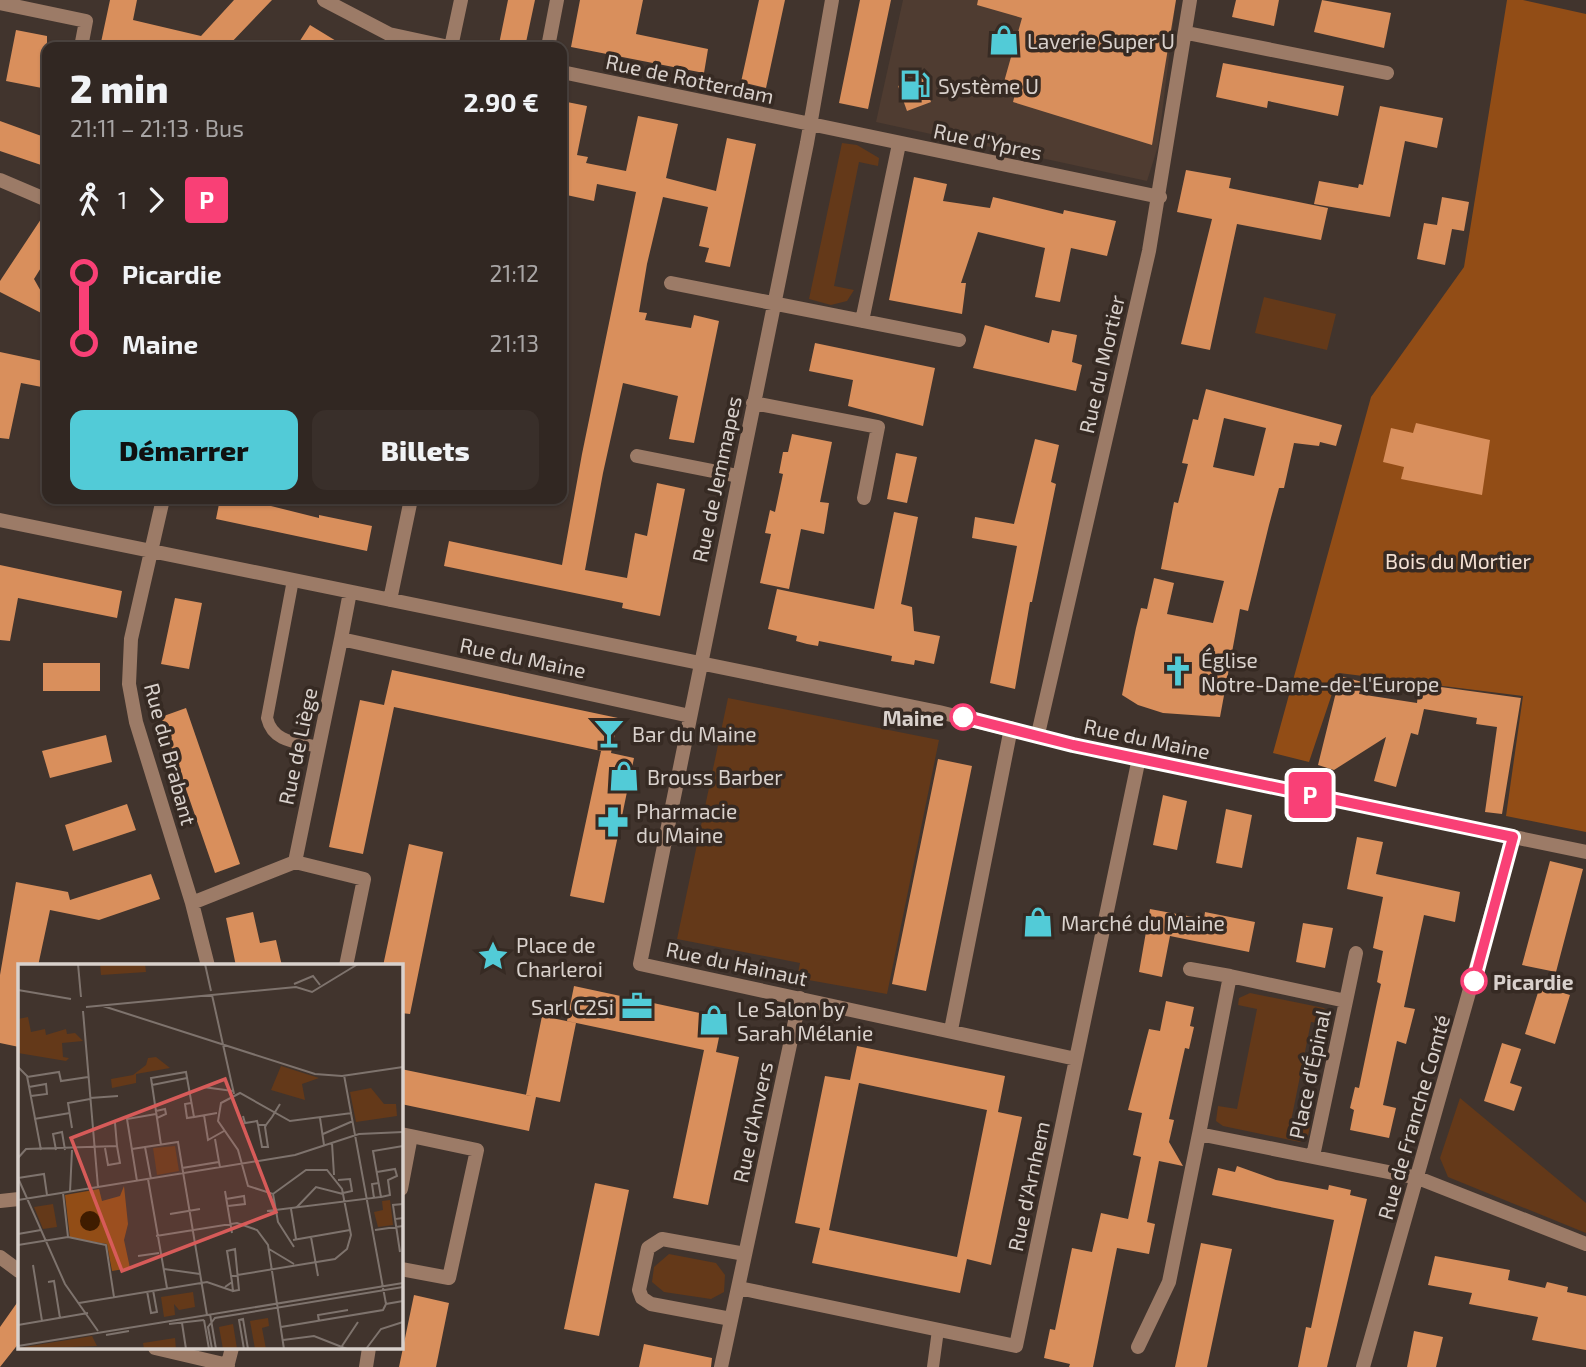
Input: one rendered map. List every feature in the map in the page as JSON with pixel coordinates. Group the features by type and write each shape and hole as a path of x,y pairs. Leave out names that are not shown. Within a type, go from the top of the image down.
{"street":[{"path":"324,0 389,34 427,42"},
{"path":"451,42 461,0"},
{"path":"549,42 557,0"},
{"name":"Rue de Jemmapes","path":"699,663 774,303 832,0"},
{"name":"Rue du Mortier","path":"1038,734 1160,197 1190,0"},
{"path":"0,3 86,21 82,42"},
{"path":"1187,33 1387,73"},
{"name":"Rue de Rotterdam","path":"567,73 809,126"},
{"name":"Rue d'Ypres","path":"809,126 1160,197"},
{"path":"862,321 899,144"},
{"path":"0,180 42,198"},
{"path":"671,283 958,340"},
{"path":"753,402 878,427 864,498"},
{"path":"637,456 738,476"},
{"name":"Rue du Brabant","path":"162,504 131,639 129,684 136,722 192,903 207,964"},
{"path":"390,600 410,504"},
{"name":"Rue du Maine","path":"0,520 699,663 1586,852"},
{"path":"341,639 350,592"},
{"name":"Rue du Maine","path":"341,639 690,716"},
{"name":"Rue de Liège","path":"295,862 341,639"},
{"path":"690,716 699,663"},
{"name":"Rue du Hainaut","path":"690,716 640,964 1076,1059"},
{"path":"951,1030 1011,729"},
{"name":"Rue d'Arnhem","path":"739,1288 1016,1346 1139,758"},
{"name":"Rue de Franche Comté","path":"1363,1367 1513,837"},
{"path":"192,903 295,862 364,879 346,964"},
{"name":"Place d'Épinal","path":"1313,1156 1356,953"},
{"name":"Place d'Épinal","path":"1190,969 1346,1000"},
{"path":"1138,1348 1169,1282 1230,976"},
{"name":"Rue d'Anvers","path":"721,1367 800,998"},
{"name":"Place d'Épinal","path":"1199,1134 1418,1178 1586,1244"},
{"path":"402,1178 406,1135 477,1150 449,1278 402,1269"},
{"path":"0,1201 18,1199"},
{"path":"731,1319 651,1304 642,1298 639,1290 643,1269 648,1248 662,1239 745,1254"},
{"path":"0,1257 18,1270"},
{"path":"163,1350 228,1366"}],"lane":[{"path":"293,580 267,718 270,731 280,738 319,747"},
{"path":"933,1367 938,1330"}],"shaded area":[{"path":"903,0 1176,0 1158,146 1147,181 876,122"},
{"path":"842,143 857,145 879,158 878,166 859,162 834,286 854,290 847,301 831,305 809,299"},
{"path":"1264,297 1336,314 1327,350 1255,333"},
{"path":"728,698 939,740 887,994 797,978 800,963 677,939"},
{"path":"1250,993 1324,1008 1331,1015 1330,1025 1311,1022 1291,1121 1310,1126 1308,1136 1300,1142 1223,1126 1216,1121 1218,1106 1237,1109 1257,1009 1238,1005 1239,998"},
{"path":"1460,1098 1586,1203 1586,1233 1448,1177 1440,1158"},
{"path":"669,1254 716,1263 725,1275 724,1292 711,1299 664,1292 652,1282 654,1267"}],"green space":[{"name":"Bois du Mortier","path":"1507,0 1523,0 1586,14 1586,832 1506,816 1523,696 1339,673 1309,762 1273,753 1371,397 1464,267"}],"building":[{"path":"110,0 137,0 133,20 201,36 234,0 272,0 232,42 101,42"},
{"path":"508,0 535,0 526,42 499,42"},
{"path":"580,0 643,0 636,34 708,49 704,73 571,47"},
{"path":"759,0 785,0 766,88 741,82"},
{"path":"860,0 891,0 868,109 839,103"},
{"path":"978,0 1176,0 1152,145 1013,102 1015,94 1002,89 1022,18 977,5"},
{"path":"1236,0 1279,0 1274,26 1232,17"},
{"path":"1322,0 1391,13 1384,48 1314,32"},
{"path":"310,25 338,42 299,42"},
{"path":"16,30 47,36 47,42 42,42 42,88 6,81"},
{"path":"1223,63 1344,86 1338,116 1268,101 1267,108 1216,97"},
{"path":"922,77 931,102 907,111 898,86"},
{"path":"567,102 587,106 577,155 588,157 586,163 626,171 638,116 678,124 666,178 716,191 727,138 756,144 730,267 705,262 709,248 699,246 708,207 663,197 647,264 639,312 647,313 645,320 691,328 694,315 719,321 694,443 669,439 678,396 623,383 603,473 585,570 627,578 635,533 647,536 657,483 685,489 660,616 622,608 623,603 444,566 449,541 562,565 636,192 597,184 594,201 567,195"},
{"path":"1380,106 1443,118 1437,148 1405,141 1390,217 1314,204 1319,181 1358,188 1359,184 1363,185"},
{"path":"0,121 42,136 42,165 0,151"},
{"path":"1186,170 1231,178 1229,188 1328,208 1321,240 1237,224 1210,350 1181,344 1212,219 1177,212"},
{"path":"914,177 947,184 943,201 990,208 993,197 1063,214 1064,210 1116,221 1107,256 1071,248 1060,302 1035,297 1045,248 978,232 961,283 966,283 962,314 889,300"},
{"path":"1442,197 1469,202 1464,231 1452,229 1445,265 1417,259 1424,223 1437,225"},
{"path":"42,218 42,266 34,279 42,293 42,313 0,292 0,281"},
{"path":"985,325 1049,343 1052,330 1077,335 1072,362 1082,365 1076,391 973,368"},
{"path":"815,343 935,368 923,426 848,406 853,380 809,371"},
{"path":"0,352 42,361 42,387 21,383 9,439 0,438"},
{"path":"1206,389 1342,425 1336,446 1320,442 1319,446 1294,443 1284,488 1279,488 1248,611 1240,609 1220,717 1163,713 1138,705 1122,695 1141,608 1147,609 1154,578 1174,583 1167,614 1213,623 1224,581 1161,569 1174,502 1178,503 1188,464 1182,463 1193,419 1198,420","holes":["1224,418 1266,428 1254,476 1213,467"]},
{"path":"1416,423 1490,440 1482,495 1401,479 1404,467 1383,462 1391,428 1413,433"},
{"path":"792,434 832,442 820,502 829,503 824,534 801,529 789,589 760,583 771,534 765,533 770,510 775,512 783,474 779,473 783,452 788,452"},
{"path":"1035,439 1059,445 1051,482 1056,484 1030,602 1015,689 990,683 1017,546 972,538 975,517 1014,524"},
{"path":"896,453 917,457 907,503 887,499"},
{"path":"219,504 263,504 319,518 319,515 372,526 367,551 216,519"},
{"path":"894,512 918,517 901,604 912,607 914,631 940,636 934,664 915,660 914,665 891,661 892,656 819,641 818,646 807,644 796,641 797,636 768,629 777,589 874,609"},
{"path":"0,565 122,591 117,618 18,598 10,641 0,640"},
{"path":"175,598 202,603 189,669 161,664"},
{"path":"43,663 100,663 100,691 43,691"},
{"path":"392,670 618,718 611,753 634,758 604,903 570,896 601,751 394,707 363,854 329,847 360,700 384,705"},
{"path":"1340,676 1362,682 1359,694 1417,703 1419,684 1521,698 1502,814 1485,812 1497,727 1476,724 1477,718 1424,709 1418,735 1411,733 1396,787 1374,781 1386,737 1334,770 1318,765"},
{"path":"186,708 240,864 215,873 161,717"},
{"path":"106,735 112,762 50,778 42,751"},
{"path":"938,759 972,766 926,991 892,984"},
{"path":"1163,795 1187,801 1177,850 1153,845"},
{"path":"127,804 136,830 73,851 65,825"},
{"path":"1226,809 1252,815 1242,868 1216,863"},
{"path":"1357,837 1383,842 1376,874 1460,892 1455,922 1424,915 1404,1007 1415,1009 1406,1044 1397,1041 1383,1105 1396,1108 1389,1138 1350,1130 1354,1110 1350,1108 1355,1087 1359,1088 1381,984 1377,982 1383,951 1373,948 1383,897 1347,889"},
{"path":"409,844 443,852 410,1014 402,1013 402,964 383,964"},
{"path":"1550,861 1583,869 1556,972 1522,965"},
{"path":"151,874 160,899 99,920 50,910 38,964 18,964 18,1047 0,1043 0,975 16,882 68,892 70,900"},
{"path":"1150,909 1204,919 1205,912 1255,922 1249,952 1170,936 1162,977 1139,972"},
{"path":"253,912 260,943 276,940 282,964 236,964 226,918"},
{"path":"1303,923 1333,928 1325,968 1296,962"},
{"path":"574,986 723,1018 716,1052 739,1057 708,1205 673,1198 704,1050 567,1021"},
{"path":"1540,986 1570,995 1555,1044 1525,1034"},
{"path":"1166,1001 1194,1007 1190,1026 1194,1027 1189,1049 1185,1048 1169,1119 1174,1120 1169,1142 1183,1166 1159,1161 1147,1222 1155,1224 1149,1254 1117,1248 1093,1367 1069,1367 1070,1364 1044,1358 1050,1329 1055,1330 1072,1248 1092,1252 1101,1213 1128,1219 1141,1157 1133,1155 1142,1113 1128,1110 1149,1029 1160,1031"},
{"path":"542,1016 576,1023 560,1102 536,1097 529,1131 402,1104 402,1069 526,1095"},
{"path":"1502,1043 1521,1049 1510,1083 1522,1087 1514,1111 1484,1101"},
{"path":"857,1046 1005,1076 998,1112 1022,1117 991,1265 967,1259 960,1293 812,1263 820,1228 795,1223 825,1076 850,1080","holes":["859,1083 987,1110 957,1257 829,1230"]},
{"path":"1237,1166 1276,1180 1328,1190 1329,1185 1351,1190 1350,1195 1367,1199 1327,1367 1298,1367 1306,1327 1311,1328 1334,1220 1212,1195 1218,1168 1235,1172"},
{"path":"595,1183 629,1190 599,1336 564,1329"},
{"path":"1201,1243 1232,1249 1207,1367 1175,1367"},
{"path":"1435,1256 1510,1270 1508,1280 1545,1288 1547,1282 1568,1287 1567,1292 1586,1296 1586,1350 1532,1340 1538,1317 1469,1304 1472,1293 1428,1285"},
{"path":"414,1295 449,1303 436,1367 399,1367"},
{"path":"18,1301 18,1344 0,1367 0,1327"},
{"path":"1414,1331 1443,1337 1436,1367 1407,1367"},
{"path":"644,1344 712,1358 711,1367 639,1367"}],"bus line":[{"name":"P","path":"963,717 1073,745 1513,837 1474,981"}],"place":[{"name":"Laverie Super U","path":"1004,40"},
{"name":"Système U","path":"915,85"},
{"name":"Église Notre-Dame-de-l'Europe","path":"1178,671"},
{"name":"Maine","path":"963,717"},
{"name":"Bar du Maine","path":"609,733"},
{"name":"Brouss Barber","path":"624,776"},
{"name":"Pharmacie du Maine","path":"613,822"},
{"name":"Marché du Maine","path":"1038,922"},
{"name":"Place de Charleroi","path":"493,956"},
{"name":"Picardie","path":"1474,981"},
{"name":"Sarl C2Si","path":"637,1006"},
{"name":"Le Salon by Sarah Mélanie","path":"714,1020"}]}
